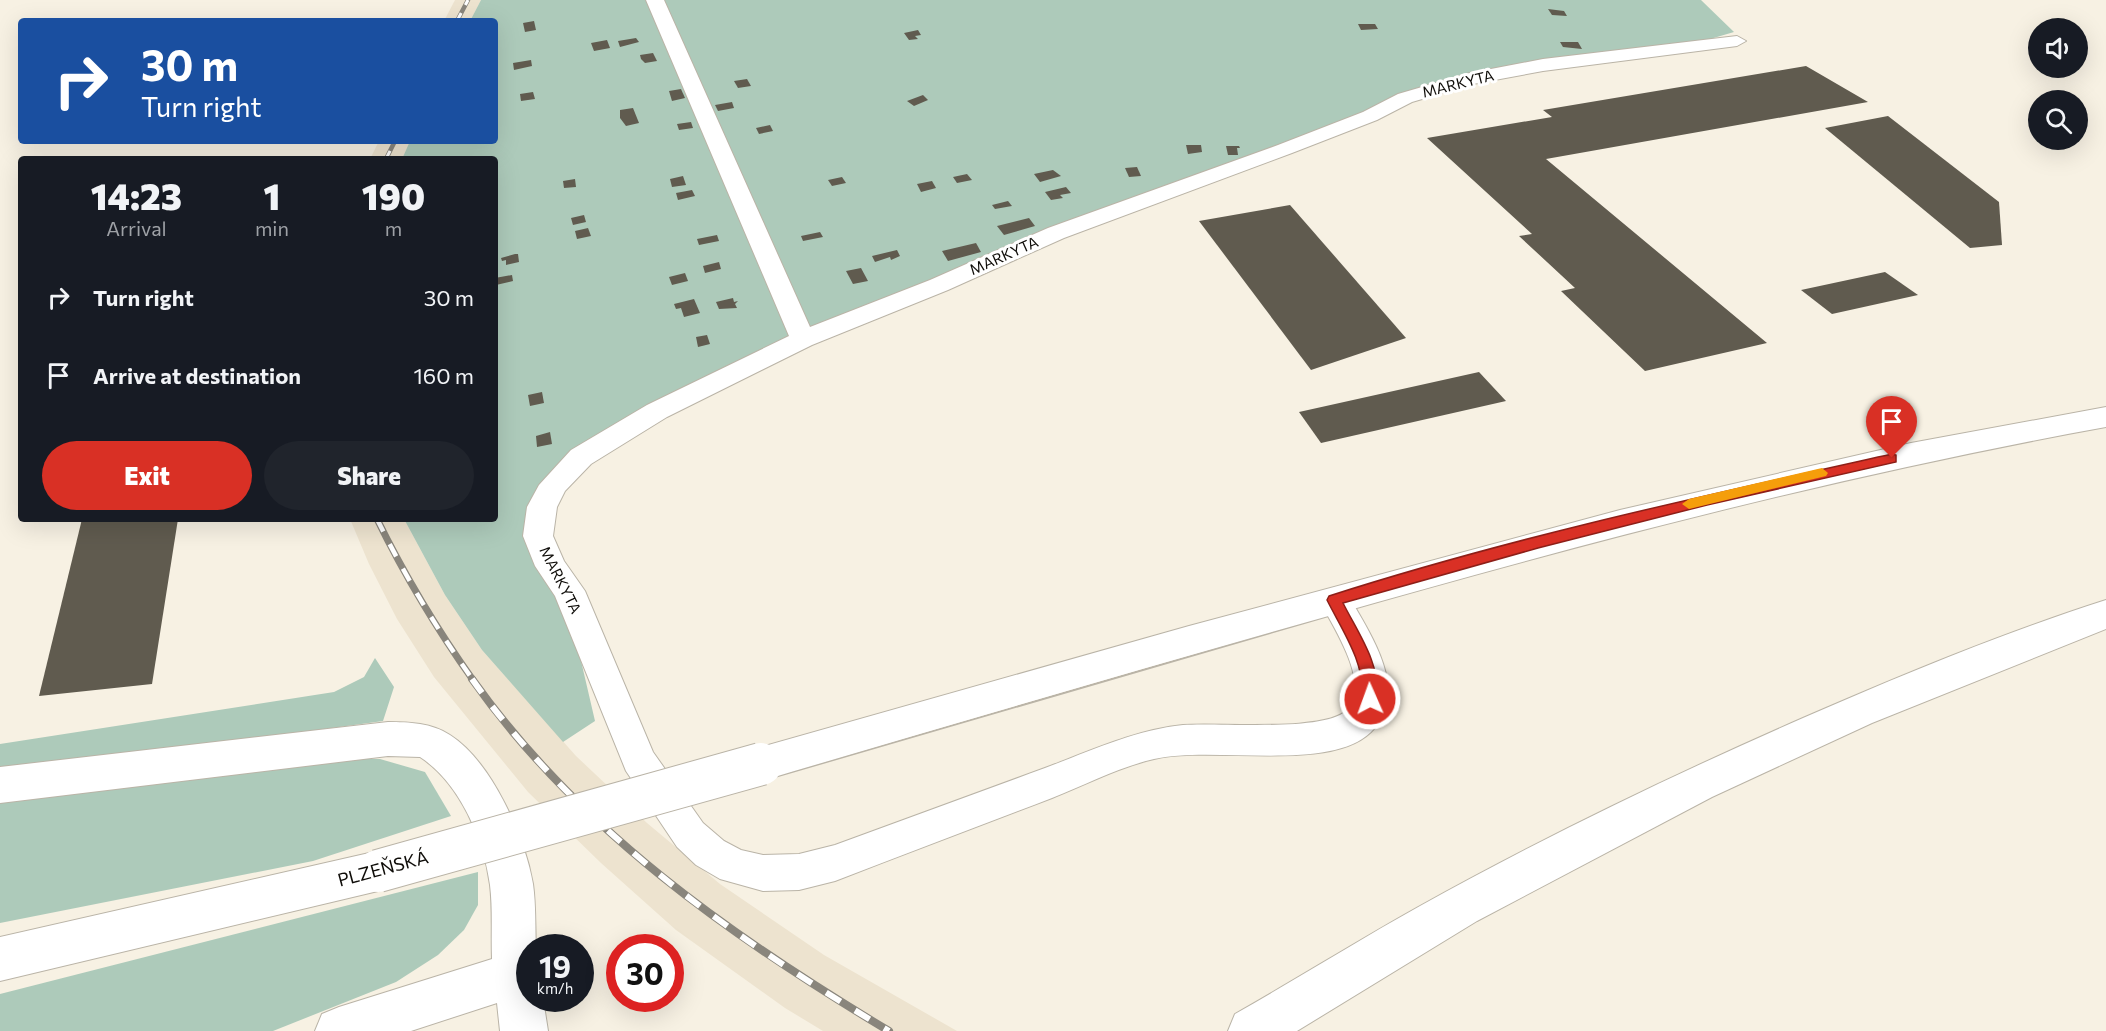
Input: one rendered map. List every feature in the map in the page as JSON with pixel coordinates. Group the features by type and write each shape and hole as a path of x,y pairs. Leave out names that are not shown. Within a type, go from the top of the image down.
{"main road":[{"name":"PLZEŇSKÁ","path":"0,959 378,871 1538,542 1707,500 1914,454 2106,417"},
{"path":"1252,1031 1460,908 1586,840 1712,778 1925,683 2106,614"},
{"path":"0,785 388,739 413,739 436,747 456,765 482,802 504,852 511,879 516,974 339,1031"},
{"path":"521,1012 524,1031"}],"street":[{"path":"655,0 802,339"},
{"name":"MARKYTA","path":"1335,600 1371,677 1370,699 1365,711 1344,731 1315,741 1212,738 1152,744 836,863 799,872 763,873 734,866 710,853 690,835 661,795 639,760 569,591 551,566 538,536 543,507 554,485 589,452 657,411 802,339 930,289 1056,233 1277,152 1424,92 1470,79 1542,65 1737,41"}],"shaded area":[{"path":"455,0 481,0 472,18 446,18"},
{"path":"378,144 409,144 403,156 372,156"},
{"path":"351,522 406,522 445,595 482,650 576,756 647,823 720,884 824,955 957,1031 823,1031 785,1008 676,930 601,863 528,792 434,677 397,619 369,564"}],"green space":[{"path":"481,0 1701,0 1734,32 1676,49 1470,79 1056,233 587,444 542,481 530,519 540,566 575,635 595,721 563,742 482,650 445,595 406,522 498,522 498,156 403,156 409,144 498,144 498,18 472,18"},
{"path":"375,658 394,687 383,721 0,774 0,744 334,692 364,677"},
{"path":"315,758 380,759 425,772 451,816 313,861 0,923 0,802"},
{"path":"478,872 478,905 464,930 438,955 396,982 273,1031 0,1031 0,994"}],"building":[{"path":"1548,9 1564,11 1567,16 1552,15"},
{"path":"534,21 536,30 525,32 523,23"},
{"path":"1358,24 1375,24 1378,29 1361,30"},
{"path":"918,30 921,35 915,36 918,39 909,40 904,33"},
{"path":"636,38 639,42 620,47 618,41"},
{"path":"607,40 610,48 594,51 591,43"},
{"path":"1560,42 1578,42 1582,49 1563,47"},
{"path":"653,53 657,61 645,63 641,59 640,55"},
{"path":"531,60 532,66 514,70 513,63"},
{"path":"1806,66 1868,102 1546,159 1767,343 1645,371 1561,291 1575,288 1519,236 1532,234 1427,138 1552,117 1543,110"},
{"path":"747,79 751,86 738,88 734,81"},
{"path":"681,89 685,98 672,101 669,91"},
{"path":"533,92 535,99 521,101 520,94"},
{"path":"923,95 928,100 914,106 907,101"},
{"path":"732,102 734,108 718,111 715,105"},
{"path":"633,108 639,123 626,126 620,118 620,110"},
{"path":"1888,116 1999,202 2002,245 1970,248 1825,128"},
{"path":"691,122 693,128 679,130 677,124"},
{"path":"770,125 773,131 759,134 756,128"},
{"path":"1186,145 1201,145 1202,152 1188,154"},
{"path":"1226,146 1239,146 1238,155 1228,155"},
{"path":"1137,167 1141,176 1129,177 1125,168"},
{"path":"1053,170 1061,176 1040,182 1034,174"},
{"path":"967,174 972,180 957,183 953,177"},
{"path":"683,176 686,185 672,187 670,179"},
{"path":"842,177 846,183 832,186 828,180"},
{"path":"575,179 576,187 564,188 563,181"},
{"path":"932,181 936,188 921,192 917,184"},
{"path":"1066,187 1071,193 1060,195 1063,198 1051,200 1045,192"},
{"path":"692,190 695,196 678,200 676,193"},
{"path":"1008,201 1012,206 995,209 992,205"},
{"path":"1290,205 1406,338 1311,370 1199,221"},
{"path":"584,215 586,222 573,225 571,218"},
{"path":"1029,218 1035,226 1004,235 997,226"},
{"path":"588,228 591,236 577,239 575,231"},
{"path":"820,232 823,237 803,241 801,236"},
{"path":"717,235 719,241 699,245 697,239"},
{"path":"976,243 981,252 948,261 942,251"},
{"path":"897,250 900,256 891,260 890,257 875,262 872,256"},
{"path":"518,254 519,262 506,265 506,260 502,261 501,258"},
{"path":"719,262 721,269 705,273 703,266"},
{"path":"861,268 868,281 853,284 846,271"},
{"path":"1885,272 1918,295 1832,314 1801,290"},
{"path":"685,273 688,281 672,285 669,277"},
{"path":"512,275 513,281 498,285 498,277"},
{"path":"733,298 734,302 738,301 735,304 737,308 719,309 716,302"},
{"path":"694,299 700,313 684,317 681,308 676,309 674,304"},
{"path":"707,335 710,344 698,347 696,337"},
{"path":"1479,372 1506,401 1321,443 1299,412"},
{"path":"542,392 544,403 530,406 528,395"},
{"path":"550,432 552,444 537,447 536,436"},
{"path":"81,522 178,522 152,684 39,696"}],"railway":[{"path":"459,18 468,0"},
{"path":"388,156 394,144"},
{"path":"379,522 422,601 473,680"},
{"path":"472,679 514,734 560,784 610,832 662,876 773,958 889,1031"}],"slow traffic":[{"path":"1689,504 1822,473"}],"route":[{"path":"1370,699 1371,677 1365,659 1335,600 1538,542 1707,500 1892,458"}]}
